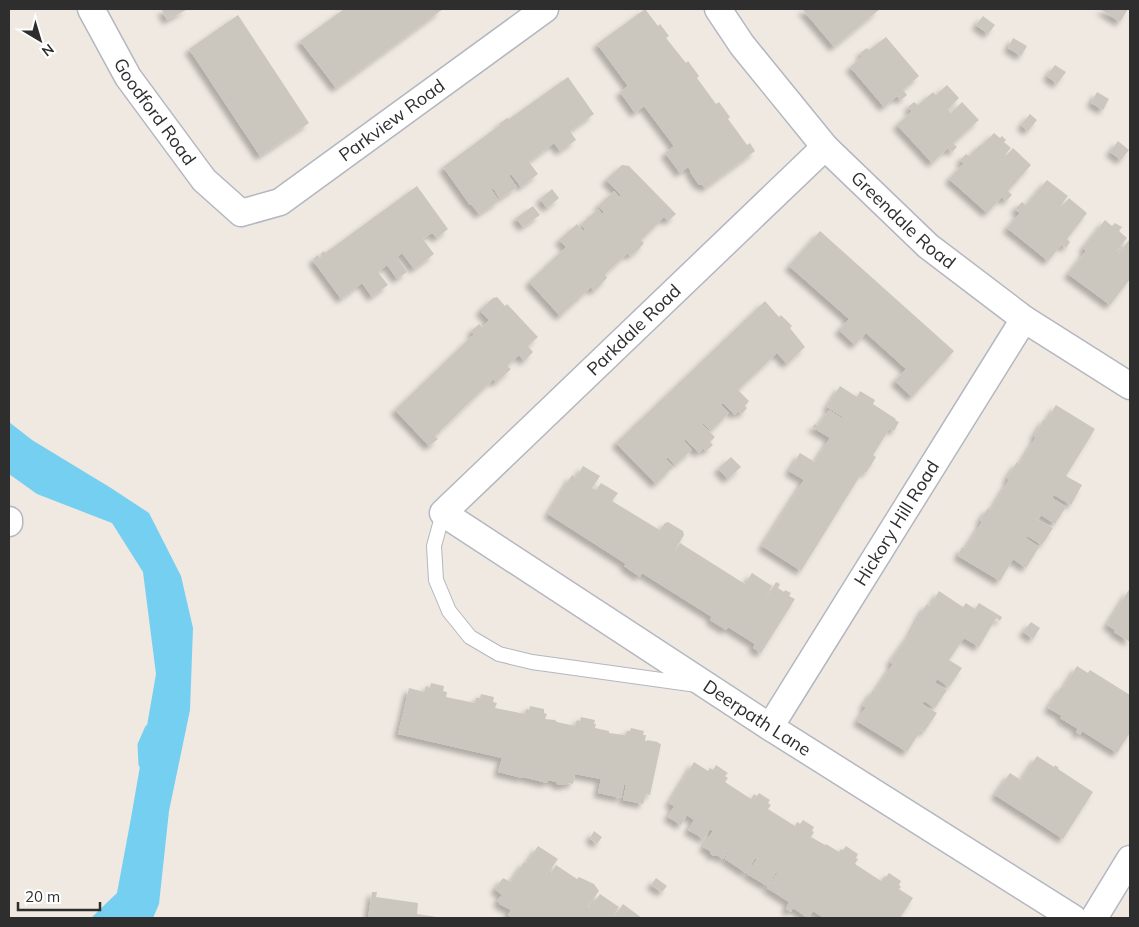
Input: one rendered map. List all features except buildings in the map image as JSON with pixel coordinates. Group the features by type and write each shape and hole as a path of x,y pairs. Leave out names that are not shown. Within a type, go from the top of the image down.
{"street":[{"name":"Goodford Road","path":"91,9 128,76 204,180 232,205"},
{"name":"Parkview Road","path":"232,205 241,213 280,202 546,9"},
{"name":"Greendale Road","path":"718,9 742,45 825,146 928,246 1024,320 1130,386"},
{"name":"Parkdale Road","path":"443,513 825,146"},
{"name":"Hickory Hill Road","path":"770,726 1024,320"},
{"name":"Deerpath Lane","path":"443,513 770,726 1072,918"},
{"path":"1094,918 1130,859"}],"lane":[{"path":"443,513 434,546 436,580 449,611 470,637 500,654 532,662 710,687"}],"water":[{"path":"9,422 32,440 149,513 181,576 193,628 190,710 169,811 159,904 153,918 91,918 117,893 156,674 143,572 112,523 37,494 9,474"}],"waterway":[{"path":"143,764 142,745 149,729"}]}
